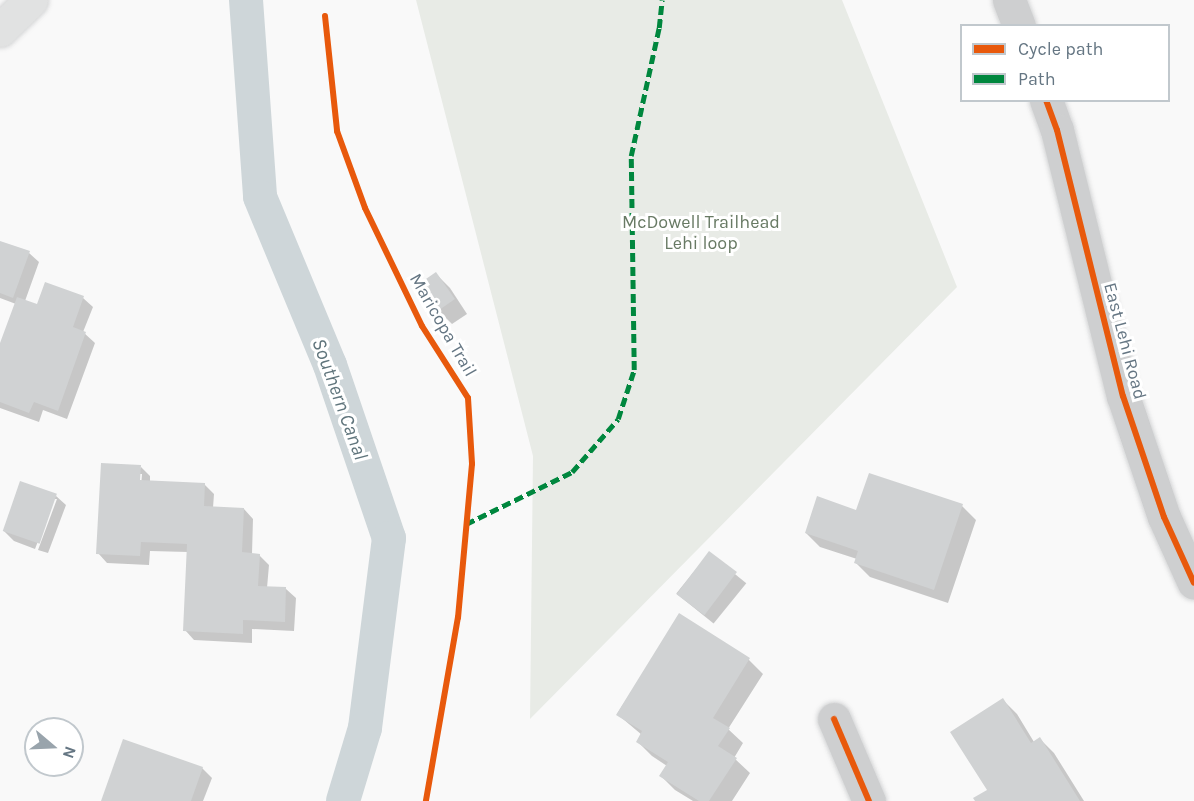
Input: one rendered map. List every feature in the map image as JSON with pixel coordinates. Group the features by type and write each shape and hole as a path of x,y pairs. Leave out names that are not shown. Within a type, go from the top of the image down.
{"main road":[{"path":"0,30 31,0"}],"street":[{"path":"1009,0 1017,24"},
{"name":"East Lehi Road","path":"1047,102 1057,130 1123,396 1164,517 1194,583"},
{"path":"834,719 869,801"}],"green space":[{"name":"McDowell Trailhead Lehi loop","path":"416,0 842,0 957,287 530,719 533,456"}],"building":[{"path":"0,241 30,251 13,298 0,293"},
{"path":"436,272 455,299 438,311 419,284"},
{"path":"45,282 84,296 73,327 86,332 58,411 34,402 29,413 0,402 0,343 17,297 37,304"},
{"path":"101,463 141,465 140,480 205,483 204,506 244,508 242,552 260,554 258,586 286,587 285,622 243,620 243,634 183,631 187,544 141,542 140,556 96,554"},
{"path":"869,473 963,504 934,590 854,563 858,551 805,533 817,496 856,510"},
{"path":"20,481 57,494 40,544 3,531"},
{"path":"709,551 737,572 704,615 677,594"},
{"path":"679,613 750,658 713,718 730,728 718,746 737,758 709,801 699,801 659,776 668,762 636,742 642,731 616,715"},
{"path":"1003,698 1031,743 1040,737 1080,801 975,801 973,798 987,790 950,732"},
{"path":"123,739 203,767 191,801 101,801"}],"waterway":[{"name":"Southern Canal","path":"246,0 260,197 330,365 389,538 365,728 343,801"}],"marked path":[{"path":"466,524 572,472 618,419 634,370 631,156 659,28 662,0"}],"cycle path":[{"name":"Maricopa Trail","path":"325,16 337,131 365,208 422,326 468,398 472,464 458,617 426,801"},
{"path":"1047,102 1057,130 1123,396 1164,517 1194,583"},
{"path":"834,719 869,801"}]}
